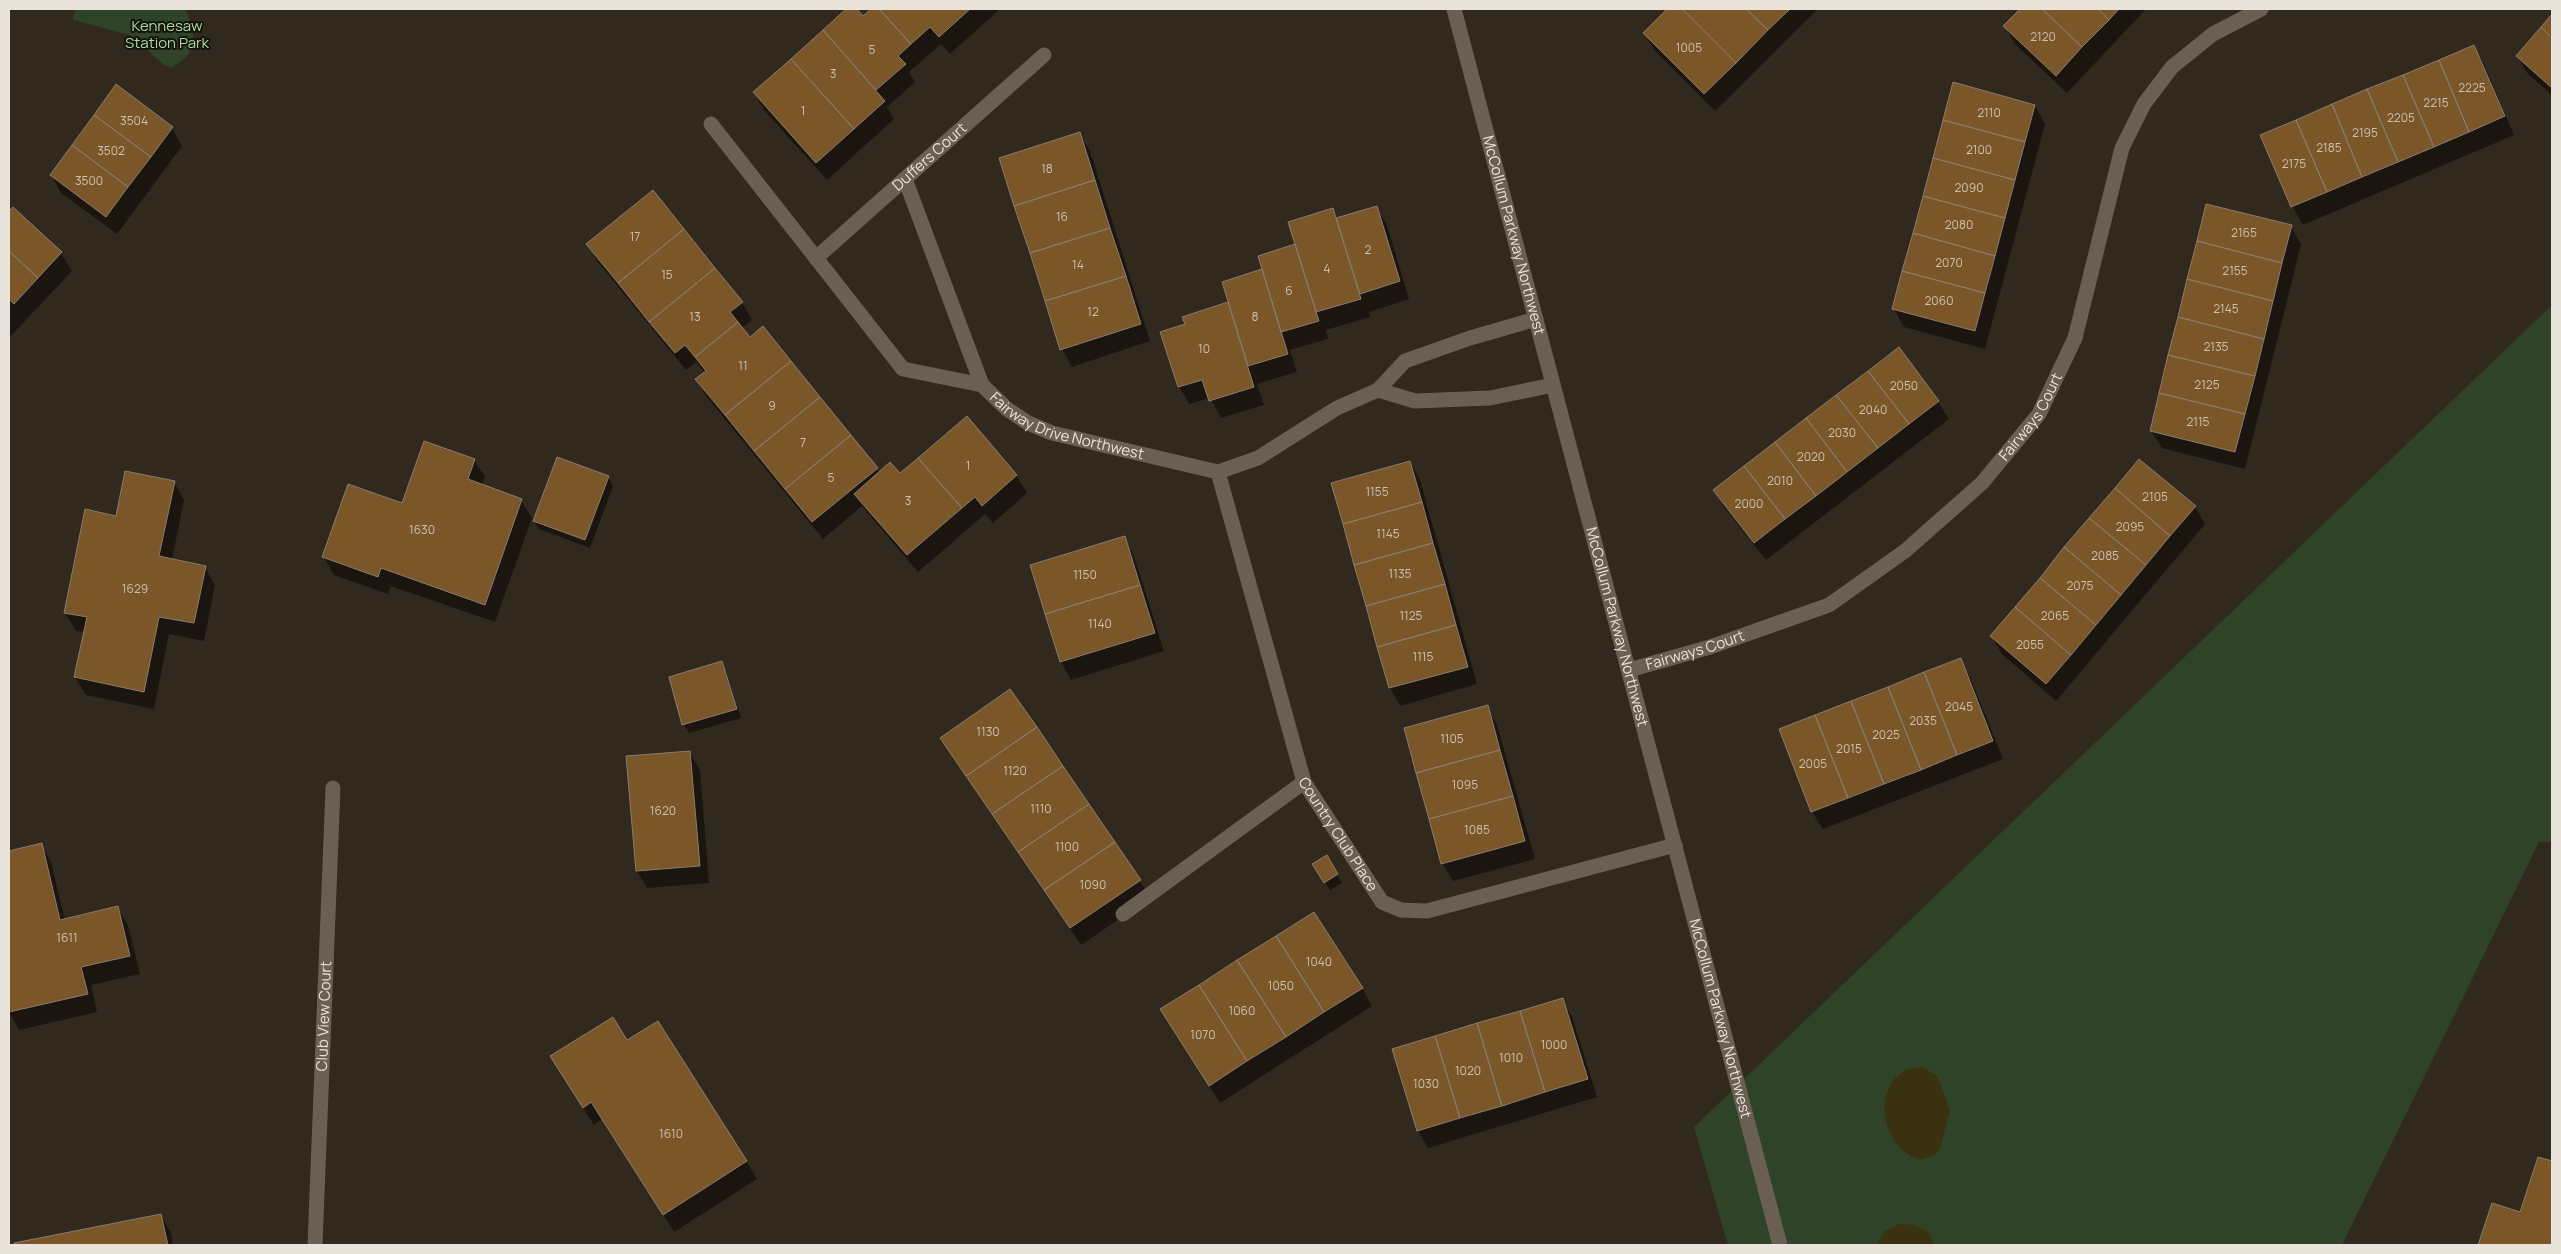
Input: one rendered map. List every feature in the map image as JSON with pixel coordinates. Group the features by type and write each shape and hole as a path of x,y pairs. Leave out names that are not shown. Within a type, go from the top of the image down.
{"street":[{"name":"McCollum Parkway Northwest","path":"1454,9 1780,1245"},
{"name":"Fairways Court","path":"1629,670 1710,646 1830,605 1905,551 1982,482 2039,414 2075,338 2122,148 2144,104 2172,67 2213,34 2260,9"},
{"name":"Duffers Court","path":"816,258 1044,55"},
{"name":"Fairway Drive Northwest","path":"711,124 903,369 982,385 1007,409 1028,423 1052,433 1218,472"},
{"path":"905,179 982,385"},
{"path":"1218,472 1258,458 1337,408 1378,390 1405,361 1470,338 1536,319"},
{"path":"1378,390 1414,402 1490,398 1554,384"},
{"name":"Country Club Place","path":"1218,472 1304,782 1382,902 1401,910 1427,912 1675,844"},
{"path":"1122,914 1304,782"},
{"name":"Club View Court","path":"316,1245 333,788"}],"green space":[{"name":"Kennesaw Station Park","path":"75,9 186,9 192,28 192,49 188,55 172,68 164,65 130,35 73,20"},
{"path":"2552,305 2552,842 2539,842 2342,1245 1728,1245 1694,1127"}],"sand":[{"path":"1923,1067 1938,1077 1950,1111 1940,1148 1933,1156 1919,1160 1905,1152 1891,1134 1886,1123 1885,1099 1895,1079 1904,1071"},
{"path":"1899,1224 1916,1226 1926,1230 1934,1245 1876,1245 1885,1231"}],"building":[{"path":"846,9 857,9 863,16 871,9 879,9 911,44 898,56 906,64 876,90 823,30"},
{"path":"879,9 970,9 939,37 930,27 911,44"},
{"path":"1667,9 1682,9 1736,63 1704,94 1643,33"},
{"path":"1682,9 1746,9 1768,30 1736,63"},
{"path":"1746,9 1790,9 1768,30"},
{"path":"2020,9 2042,9 2082,47 2056,76 2003,26"},
{"path":"2042,9 2098,9 2109,20 2082,47"},
{"path":"2098,9 2119,9 2109,20"},
{"path":"2552,14 2552,38 2541,27"},
{"path":"2541,27 2552,38 2552,88 2516,56"},
{"path":"823,30 885,101 854,129 791,59"},
{"path":"2474,45 2505,116 2469,132 2439,60"},
{"path":"791,59 854,129 816,163 753,92"},
{"path":"2439,60 2469,132 2434,147 2403,75"},
{"path":"2403,75 2434,147 2398,162 2367,89"},
{"path":"1953,82 2035,105 2025,142 1943,120"},
{"path":"116,84 173,127 151,157 94,115"},
{"path":"2367,89 2398,162 2362,177 2332,104"},
{"path":"2332,104 2362,177 2327,192 2296,120"},
{"path":"94,115 151,157 128,187 72,145"},
{"path":"1943,120 2025,142 2015,180 1933,158"},
{"path":"2296,120 2327,192 2291,207 2260,135"},
{"path":"1080,132 1095,180 1014,206 999,158"},
{"path":"72,145 128,187 106,217 50,175"},
{"path":"1933,158 2015,180 2005,218 1923,196"},
{"path":"1095,180 1110,228 1030,253 1014,206"},
{"path":"653,190 684,229 618,283 586,244"},
{"path":"1923,196 2005,218 1995,256 1913,233"},
{"path":"2206,204 2292,225 2282,263 2197,241"},
{"path":"1377,206 1400,281 1360,294 1336,218"},
{"path":"13,207 62,252 38,278 9,251 9,211"},
{"path":"1333,208 1361,299 1316,312 1288,222"},
{"path":"1110,228 1126,276 1045,301 1030,253"},
{"path":"684,229 715,268 649,322 618,283"},
{"path":"1913,233 1995,256 1985,293 1902,271"},
{"path":"2197,241 2282,263 2273,301 2187,279"},
{"path":"1295,244 1319,321 1281,332 1258,256"},
{"path":"9,251 38,278 14,304 9,299"},
{"path":"715,268 743,302 730,312 738,322 695,357 685,345 675,353 649,322"},
{"path":"1262,269 1288,354 1248,366 1222,282"},
{"path":"1902,271 1985,293 1975,331 1892,309"},
{"path":"1126,276 1141,324 1060,350 1045,301"},
{"path":"2187,279 2273,301 2264,339 2178,317"},
{"path":"1228,302 1254,387 1209,401 1202,380 1178,387 1160,332 1185,324 1182,317"},
{"path":"2178,317 2264,339 2255,376 2168,355"},
{"path":"738,322 750,337 763,326 791,361 725,415 695,379 706,371 695,357"},
{"path":"1899,347 1939,401 1909,424 1868,371"},
{"path":"2168,355 2255,376 2245,414 2159,393"},
{"path":"791,361 820,397 754,451 725,415"},
{"path":"1868,371 1909,424 1878,448 1836,395"},
{"path":"2159,393 2245,414 2235,452 2150,431"},
{"path":"1836,395 1878,448 1847,472 1806,418"},
{"path":"820,397 851,435 785,489 754,451"},
{"path":"967,416 1017,475 982,506 975,497 962,508 918,458"},
{"path":"1806,418 1847,472 1816,496 1775,442"},
{"path":"851,435 878,468 812,522 785,489"},
{"path":"424,441 475,459 468,479 522,499 485,605 381,568 378,577 322,557 348,484 402,503"},
{"path":"1775,442 1816,496 1785,519 1744,466"},
{"path":"557,457 609,476 585,540 533,521"},
{"path":"918,458 962,508 907,555 854,494 890,462 900,473"},
{"path":"2139,459 2196,506 2170,536 2115,488"},
{"path":"1410,461 1422,502 1343,524 1331,483"},
{"path":"1744,466 1785,519 1754,543 1713,490"},
{"path":"125,471 175,481 159,556 206,566 194,623 159,617 144,692 74,677 87,617 64,613 85,509 116,516"},
{"path":"2115,488 2170,536 2146,565 2089,518"},
{"path":"1422,502 1433,543 1354,565 1343,524"},
{"path":"2089,518 2146,565 2121,595 2064,547"},
{"path":"1125,536 1140,585 1045,614 1030,565"},
{"path":"1433,543 1445,584 1366,606 1354,565"},
{"path":"2064,547 2121,595 2096,625 2040,578"},
{"path":"2040,578 2096,625 2071,655 2015,607"},
{"path":"1445,584 1456,625 1377,647 1366,606"},
{"path":"1140,585 1155,633 1060,662 1045,614"},
{"path":"2015,607 2071,655 2046,684 1990,636"},
{"path":"1456,625 1468,667 1389,688 1377,647"},
{"path":"1961,658 1993,741 1957,755 1924,672"},
{"path":"722,661 737,709 682,725 669,677"},
{"path":"1924,672 1957,755 1921,770 1888,687"},
{"path":"1888,687 1921,770 1884,784 1851,701"},
{"path":"1010,689 1037,727 966,776 940,738"},
{"path":"1851,701 1884,784 1848,798 1815,715"},
{"path":"1488,705 1500,750 1416,773 1404,728"},
{"path":"1815,715 1848,798 1811,812 1779,729"},
{"path":"1037,727 1063,766 992,814 966,776"},
{"path":"1500,750 1513,796 1429,819 1416,773"},
{"path":"690,751 700,866 636,871 626,756"},
{"path":"1063,766 1089,804 1018,852 992,814"},
{"path":"1513,796 1525,841 1441,864 1429,819"},
{"path":"1089,804 1115,842 1044,890 1018,852"},
{"path":"1115,842 1141,880 1070,928 1044,890"},
{"path":"42,843 60,920 118,906 130,956 81,967 88,994 9,1012 9,851"},
{"path":"1327,855 1338,874 1324,883 1312,864"},
{"path":"1314,912 1363,988 1324,1012 1276,936"},
{"path":"1276,936 1324,1012 1286,1037 1237,960"},
{"path":"1237,960 1286,1037 1247,1061 1199,985"},
{"path":"1199,985 1247,1061 1209,1086 1160,1009"},
{"path":"1563,998 1588,1079 1545,1092 1520,1011"},
{"path":"1520,1011 1545,1092 1502,1106 1477,1023"},
{"path":"613,1017 627,1040 658,1021 747,1161 663,1215 591,1102 583,1108 550,1056"},
{"path":"1477,1023 1502,1106 1460,1118 1435,1036"},
{"path":"1435,1036 1460,1118 1417,1131 1392,1049"},
{"path":"2538,1157 2552,1161 2552,1245 2478,1245 2492,1203 2520,1212"},
{"path":"161,1214 168,1245 14,1245 14,1243"}]}
